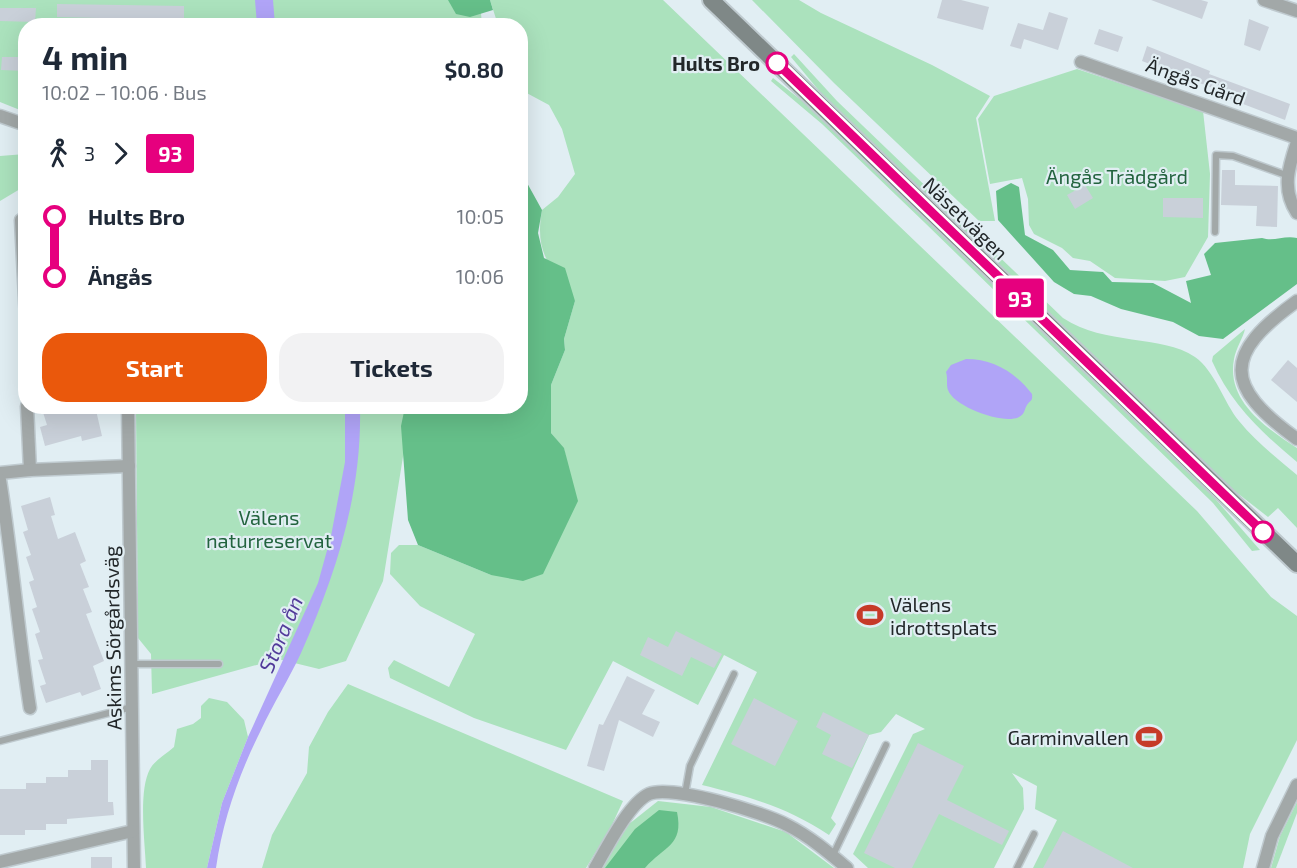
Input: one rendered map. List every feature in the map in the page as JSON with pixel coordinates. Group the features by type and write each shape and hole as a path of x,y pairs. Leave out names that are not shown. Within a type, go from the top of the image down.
{"street":[{"name":"Näsetvägen","path":"711,0 1297,564"},
{"path":"1264,0 1297,11"},
{"name":"Ängås Gård","path":"1081,62 1297,140 1286,175"},
{"path":"0,116 18,122"},
{"path":"1286,175 1288,189 1297,213"},
{"path":"1297,301 1258,331 1246,349 1241,372 1247,393 1265,416 1297,439"},
{"path":"27,414 30,470"},
{"name":"Askims Sörgårdsväg","path":"128,414 134,868"},
{"path":"0,473 129,466"},
{"path":"0,480 10,532 18,620 30,708"},
{"path":"1263,868 1272,836 1297,785"},
{"path":"595,868 628,816 649,794 684,794 775,819 833,856 847,868"},
{"path":"0,862 133,831"}],"lane":[{"path":"1215,232 1216,155 1233,156 1286,175"},
{"path":"131,664 219,664"},
{"path":"684,794 690,766 734,674"},
{"path":"0,741 132,707"},
{"path":"833,856 886,745"},
{"path":"1017,868 1035,834"}],"green space":[{"path":"0,0 480,0 481,18 18,18 18,109 0,102"},
{"path":"448,0 490,0 493,10 470,17 456,14"},
{"path":"490,0 663,0 1197,511 1271,597 1297,616 1297,740 1250,834 1243,868 1033,868 1057,820 1035,809 1037,786 1012,773 1023,788 1024,809 994,868 868,868 853,854 913,734 925,729 896,714 881,732 869,735 831,818 836,824 829,835 798,817 768,804 702,785 757,672 724,655 698,705 613,661 566,750 474,718 390,678 388,668 394,660 449,687 475,634 420,606 390,574 391,553 399,545 418,545 491,575 568,467 564,449 551,433 551,385 565,350 564,339 575,301 546,259 540,238 540,225 542,210 558,197 575,174 562,129 549,105 528,94 528,18 496,18"},
{"path":"752,0 799,0 990,96 976,118 995,221 979,221 834,83"},
{"path":"794,54 837,101 1063,318 1097,333 1166,345 1195,357 1202,363 1239,421 1297,475 1297,528 1278,508 1268,517 1213,474 821,93 791,57"},
{"name":"Ängås Trädgård","path":"1077,69 1203,111 1210,174 1208,237 1185,277 1165,281 1115,278 1090,261 1073,258 1062,248 1034,234 1029,225 1028,199 1022,178 990,184 978,119 994,96"},
{"path":"773,78 810,107 958,248 1211,494 1260,550 1252,551 1213,503 822,124 771,81"},
{"path":"18,155 18,190 0,201 0,156"},
{"path":"1011,183 1019,187 1025,235 1053,250 1070,270 1103,272 1112,282 1153,283 1191,303 1186,281 1211,275 1204,254 1215,243 1292,237 1297,238 1297,284 1223,339 1199,336 1173,322 1121,309 1091,296 1074,294 1054,282 998,220 996,191"},
{"path":"528,185 542,210 538,233 544,258 565,268 575,301 564,339 565,350 551,385 551,433 564,448 578,501 543,574 523,581 491,575 418,545 408,520 401,426 404,414 528,414"},
{"path":"1245,329 1234,359 1233,374 1236,388 1251,412 1273,432 1297,448 1297,462 1248,417 1228,391 1212,361 1213,356"},
{"name":"Välens naturreservat","path":"136,414 410,414 383,581 346,661 319,669 278,659 152,694 151,654 138,638"},
{"path":"348,684 623,801 611,827 586,868 262,868 272,835 307,773 309,747 328,712"},
{"path":"209,698 227,702 244,720 248,737 222,803 207,868 146,868 143,803 146,779 155,763 174,747 177,729 193,724 201,718 201,706"},
{"path":"658,801 711,807 786,832 834,868 601,868 629,824"},
{"path":"1297,802 1297,813 1276,868 1271,868 1280,836"},
{"path":"659,810 677,812 678,832 671,844 645,868 605,868 635,829"}],"shaded area":[{"path":"255,0 273,0 274,18 256,18"},
{"path":"966,359 986,362 1004,369 1026,386 1032,394 1032,400 1022,415 1012,419 1002,419 969,408 952,396 947,388 946,372 951,365"},
{"path":"345,414 360,414 357,471 336,563 301,653 266,720 239,780 223,832 216,868 207,868 222,803 248,737 318,583 331,536 345,462"}],"building":[{"path":"942,0 961,0 989,7 983,30 937,18"},
{"path":"1151,0 1201,0 1208,2 1202,19"},
{"path":"57,4 184,6 184,18 57,17"},
{"path":"0,8 36,8 35,18 18,18 18,22 0,21"},
{"path":"1049,12 1068,18 1058,50 1024,39 1021,49 1010,46 1018,23 1043,30"},
{"path":"1249,19 1269,27 1260,51 1244,45"},
{"path":"1099,29 1123,37 1118,52 1094,44"},
{"path":"1147,46 1210,71 1209,74 1290,104 1285,120 1222,96 1223,92 1142,61"},
{"path":"2,57 18,57 18,71 1,70"},
{"path":"1222,170 1235,170 1235,185 1278,186 1277,227 1256,226 1257,206 1221,205"},
{"path":"1085,185 1093,198 1075,209 1067,195"},
{"path":"1163,198 1203,198 1203,218 1163,217"},
{"path":"1288,360 1297,368 1297,402 1271,380"},
{"path":"44,414 97,414 102,436 82,441 81,436 45,446 40,427 47,425"},
{"path":"50,497 55,515 51,516 58,539 75,532 86,561 80,564 89,587 83,589 92,612 86,614 104,661 93,666 101,689 82,696 80,692 46,703 40,686 46,684 38,660 43,659 35,634 40,632 32,609 37,607 29,582 34,580 26,557 31,555 23,532 28,530 21,506"},
{"path":"676,631 722,654 714,668 691,657 682,676 640,655 648,637 668,647"},
{"path":"627,676 655,690 642,714 660,722 653,737 619,720 604,771 587,766 599,724 603,725"},
{"path":"754,698 798,721 775,766 731,744"},
{"path":"823,712 869,735 852,768 822,754 831,735 816,727"},
{"path":"918,743 964,766 947,800 1009,831 1002,845 939,814 912,868 895,868 864,853"},
{"path":"91,760 108,760 108,802 113,802 114,815 67,819 67,824 46,824 46,830 25,830 25,835 0,835 0,789 26,789 26,783 46,783 46,777 68,777 68,770 91,770"},
{"path":"1063,831 1133,868 1043,868"},
{"path":"91,857 112,857 112,868 91,868"}],"bus line":[{"name":"93","path":"777,63 1263,532"}],"place":[{"name":"Hults Bro","path":"777,63"},
{"name":"Välens idrottsplats","path":"870,615"},
{"name":"Garminvallen","path":"1149,737"}],"water label":[{"name":"Stora ån","path":"280,634"}]}
